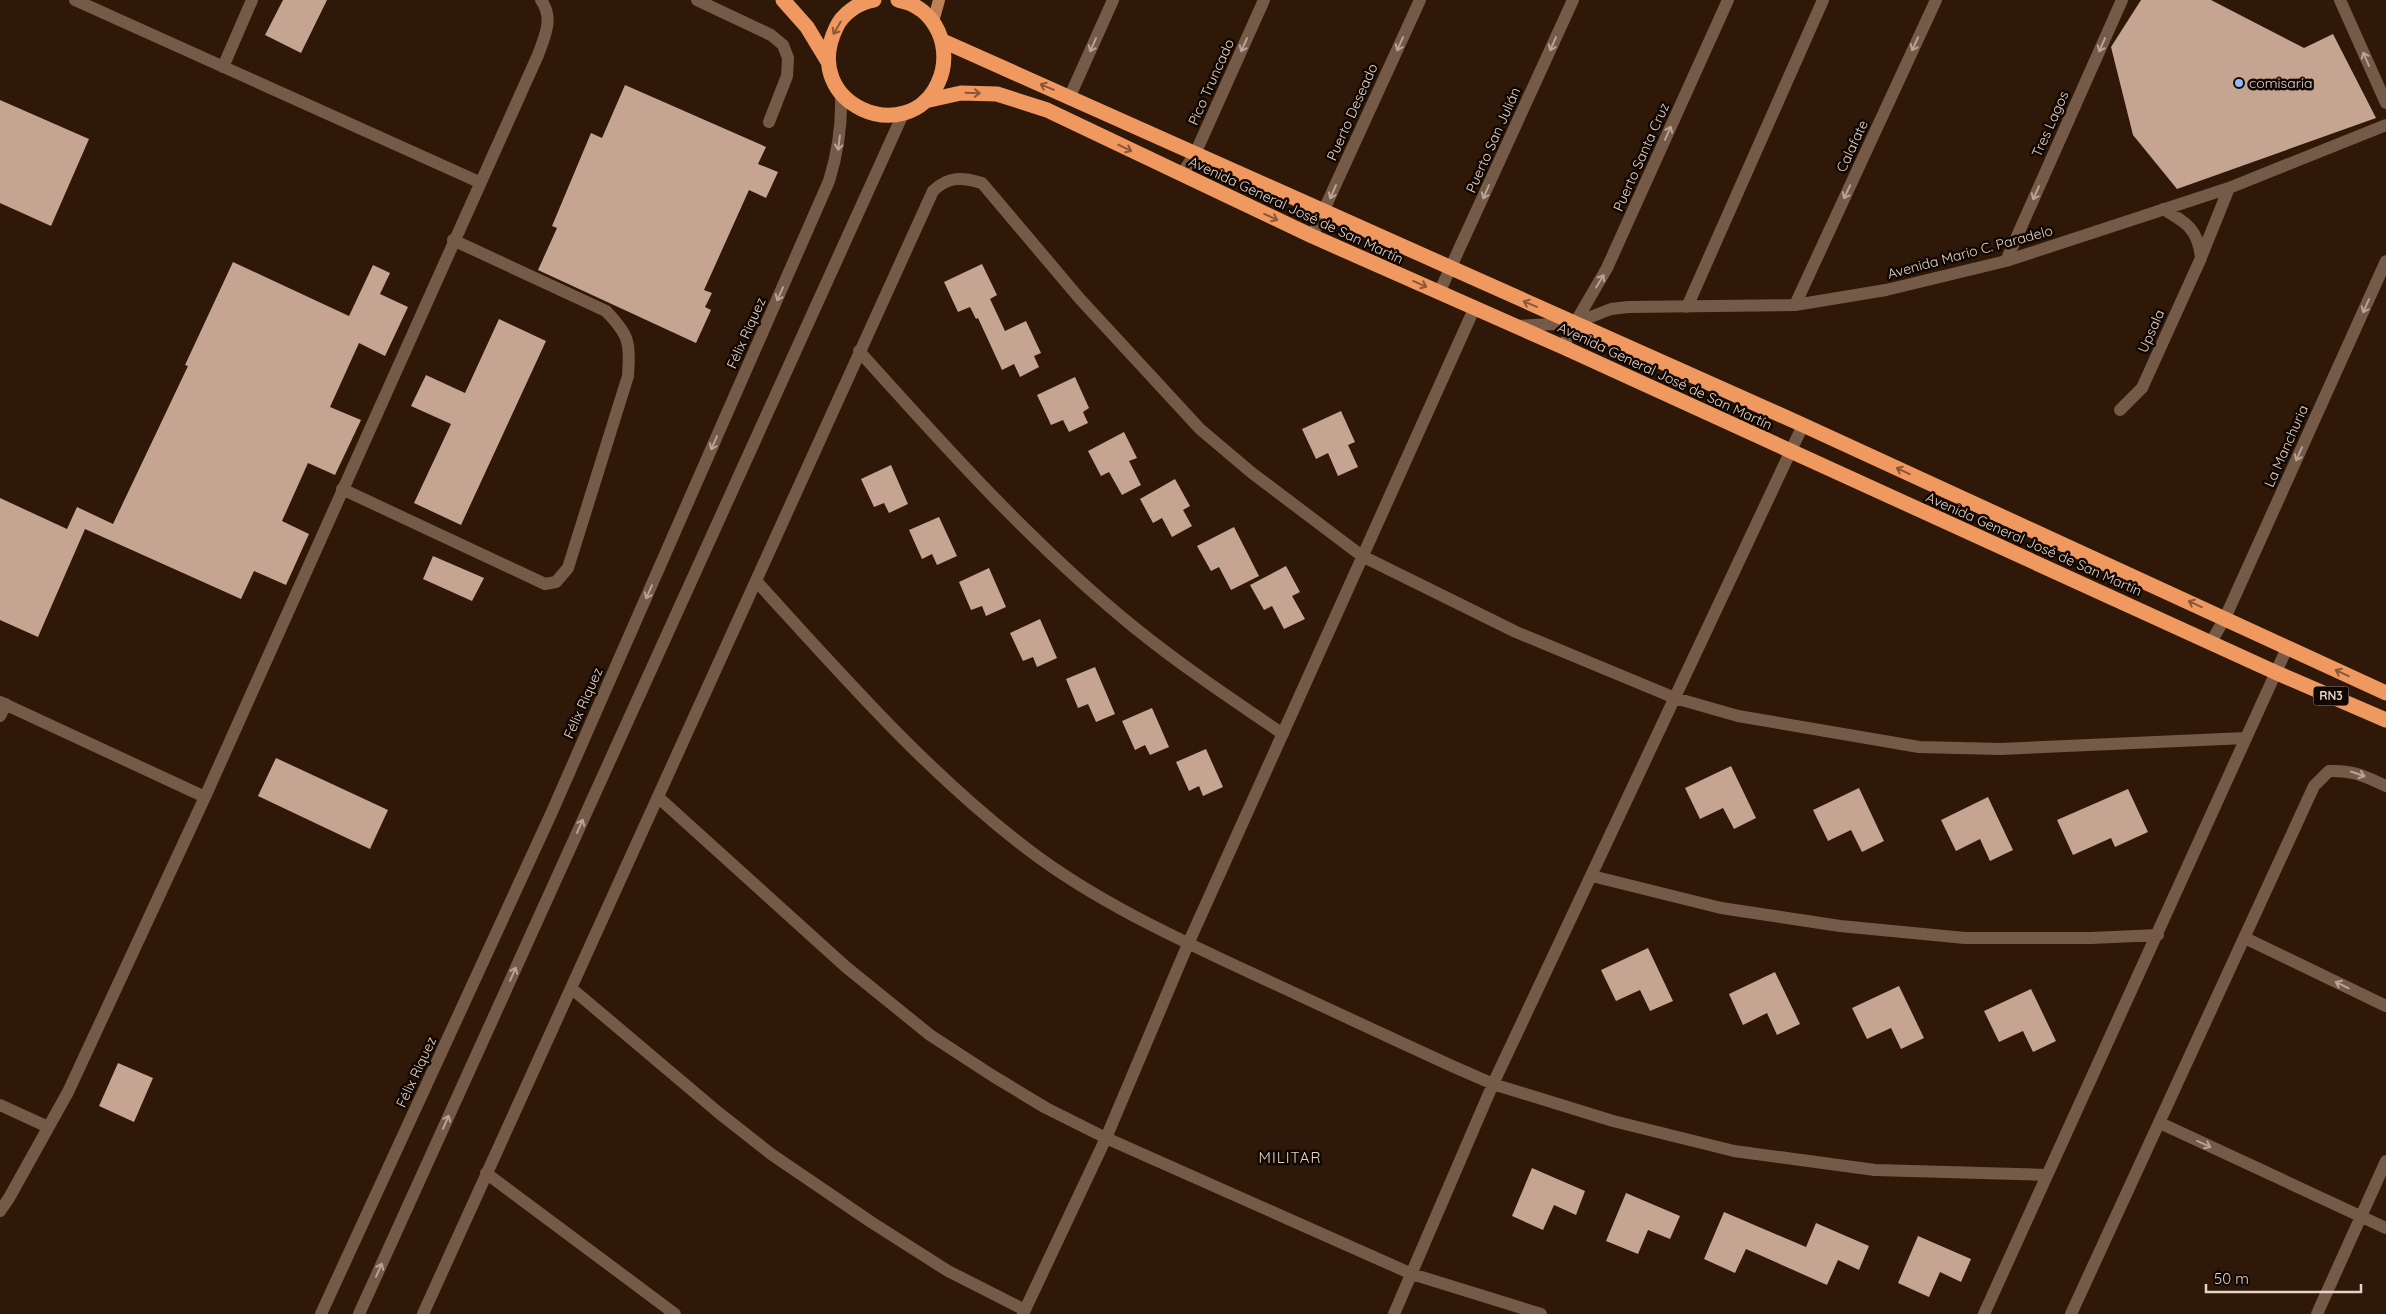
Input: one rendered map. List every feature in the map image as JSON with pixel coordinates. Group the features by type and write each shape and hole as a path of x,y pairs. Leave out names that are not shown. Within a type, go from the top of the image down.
{"highway":[{"name":"Avenida General José de San Martín","path":"783,0 807,26 827,60 831,79 841,95 855,107 872,114 903,114 926,101 961,93 997,94 1047,110 1312,236 1563,347 2212,642 2276,673 2386,720"},
{"name":"Avenida General José de San Martín","path":"827,60 830,41 838,23 852,9 869,0 874,0"},
{"name":"Avenida General José de San Martín","path":"898,0 921,10 933,22 943,41 945,58 942,74 936,88 926,101"},
{"name":"Avenida General José de San Martín","path":"943,41 1070,96 1195,154 1803,425 2386,693"}],"main road":[{"path":"933,22 939,0"}],"street":[{"path":"75,0 479,182"},
{"path":"224,67 252,0"},
{"path":"0,1210 9,1198 68,1092 205,797 479,182 538,55 549,25 547,8 541,0"},
{"path":"697,0 771,35 783,45 788,58 787,76 769,122"},
{"path":"1070,96 1112,0"},
{"name":"Pico Truncado","path":"1181,175 1195,154 1264,0"},
{"name":"Puerto Deseado","path":"1312,236 1420,0"},
{"name":"Puerto San Julián","path":"1439,293 1452,269 1573,0"},
{"name":"Puerto Santa Cruz","path":"1563,347 1607,268 1728,0"},
{"path":"1687,307 1823,0"},
{"name":"Calafate","path":"1795,305 1936,0"},
{"name":"Tres Lagos","path":"2006,261 2122,0"},
{"path":"2340,0 2386,103"},
{"name":"Félix Riquez","path":"321,1314 551,814 829,181 838,150 842,119 841,95"},
{"path":"359,1314 903,114"},
{"name":"Avenida Mario C. Paradelo","path":"1515,326 1575,323 1611,309 1628,307 1795,305 1886,290 2006,261 2229,188 2386,125"},
{"path":"423,1314 757,582 859,351 933,191 941,183 967,178 982,183 1136,362 1200,429 1252,472 1362,556 1516,632 1675,698 1738,716 1919,747 2000,749 2246,738"},
{"name":"Upsala","path":"2120,410 2142,388 2201,258 2229,188"},
{"path":"2164,209 2185,222 2196,233 2200,243 2201,258"},
{"path":"342,489 545,584 556,582 568,568 628,376 630,350 624,329 606,311 454,240"},
{"name":"La Manchuria","path":"2212,642 2225,618 2386,261"},
{"path":"571,988 719,1113 771,1154 871,1222 948,1271 1024,1312 1106,1138 1188,944 1474,309"},
{"path":"859,351 991,497 1054,558 1135,628 1283,734"},
{"path":"1394,1314 1493,1084 1792,452 1803,425"},
{"path":"757,582 908,744 1030,852 1095,894 1188,944 1493,1084 1613,1121 1734,1151 1875,1170 2047,1175"},
{"path":"1984,1314 2287,648"},
{"path":"2,707 205,797"},
{"path":"2071,1314 2314,786 2329,771 2358,772 2386,786"},
{"path":"659,798 846,967 930,1034 1038,1103 1106,1138 1412,1274 1541,1314"},
{"path":"1592,876 1721,908 1840,926 1965,938 2091,938 2158,935"},
{"path":"2245,938 2386,1006"},
{"path":"0,1105 48,1127"},
{"path":"2160,1123 2386,1228"},
{"path":"2317,1314 2386,1161"},
{"path":"486,1173 675,1314"}],"building":[{"path":"283,0 327,0 301,53 265,35"},
{"name":"comisaria","path":"2141,0 2211,0 2304,48 2333,34 2376,118 2177,189 2133,135 2111,47"},
{"path":"625,85 766,147 758,164 778,172 766,198 749,190 704,290 712,293 705,307 711,310 696,343 538,270 557,228 552,226 591,133 602,138"},
{"path":"0,100 89,139 51,226 0,203"},
{"path":"233,262 349,316 373,265 390,273 380,294 408,307 385,356 359,343 330,407 361,420 335,475 308,463 282,521 309,534 286,585 254,571 241,599 85,529 38,637 0,620 0,498 67,529 77,507 113,524 188,366 185,365"},
{"path":"982,264 997,295 990,299 1005,331 1026,321 1041,353 1034,356 1039,367 1020,377 1014,364 1002,370 978,318 976,319 970,307 958,312 944,282"},
{"path":"499,319 546,341 461,525 414,503 451,424 411,406 426,375 465,393"},
{"path":"1075,377 1089,408 1083,412 1088,423 1069,432 1063,420 1051,425 1037,395"},
{"path":"1341,411 1355,442 1348,445 1358,467 1338,476 1328,453 1316,459 1302,429"},
{"path":"1124,432 1137,458 1129,461 1141,485 1122,495 1109,472 1101,476 1088,451"},
{"path":"891,465 908,504 889,513 884,503 874,507 861,479"},
{"path":"1175,479 1190,506 1183,510 1192,526 1172,537 1162,518 1153,523 1140,499"},
{"path":"939,517 957,556 937,565 932,554 922,559 909,530"},
{"path":"1234,527 1259,576 1231,590 1219,567 1211,571 1197,546"},
{"path":"433,556 484,578 472,601 423,579"},
{"path":"1286,566 1300,592 1292,596 1305,619 1284,629 1272,606 1264,610 1250,585"},
{"path":"989,568 1006,607 986,616 982,606 971,610 959,582"},
{"path":"1040,619 1057,658 1037,667 1033,657 1023,661 1010,633"},
{"path":"1095,667 1115,714 1096,722 1088,704 1078,708 1066,679"},
{"path":"1152,708 1169,747 1150,755 1145,745 1135,750 1122,721"},
{"path":"1206,749 1223,787 1203,796 1199,786 1189,791 1176,762"},
{"path":"276,758 388,810 370,849 258,796"},
{"path":"1731,766 1756,818 1734,829 1723,808 1700,819 1685,788"},
{"path":"1859,788 1884,841 1862,852 1851,830 1828,841 1813,810"},
{"path":"2128,789 2148,832 2115,847 2111,838 2073,855 2057,820"},
{"path":"1988,797 2013,850 1990,861 1980,839 1956,851 1941,820"},
{"path":"1648,948 1673,1001 1650,1011 1640,990 1616,1001 1601,970"},
{"path":"1775,972 1800,1024 1777,1035 1767,1013 1743,1025 1729,994"},
{"path":"1899,986 1924,1038 1901,1049 1891,1028 1867,1039 1852,1008"},
{"path":"2031,989 2056,1041 2033,1052 2023,1031 1999,1042 1984,1011"},
{"path":"118,1063 153,1078 134,1122 99,1106"},
{"path":"1532,1168 1585,1191 1576,1215 1554,1205 1543,1230 1512,1216"},
{"path":"1626,1193 1680,1216 1670,1239 1648,1230 1638,1254 1606,1241"},
{"path":"1724,1212 1806,1247 1816,1223 1869,1246 1859,1270 1838,1260 1827,1285 1746,1249 1735,1273 1704,1259"},
{"path":"1918,1236 1971,1259 1961,1282 1940,1272 1929,1297 1898,1283"}],"place":[{"name":"comisaria","path":"2239,83"}],"district":[{"name":"MILITAR","path":"1290,1158"}]}
